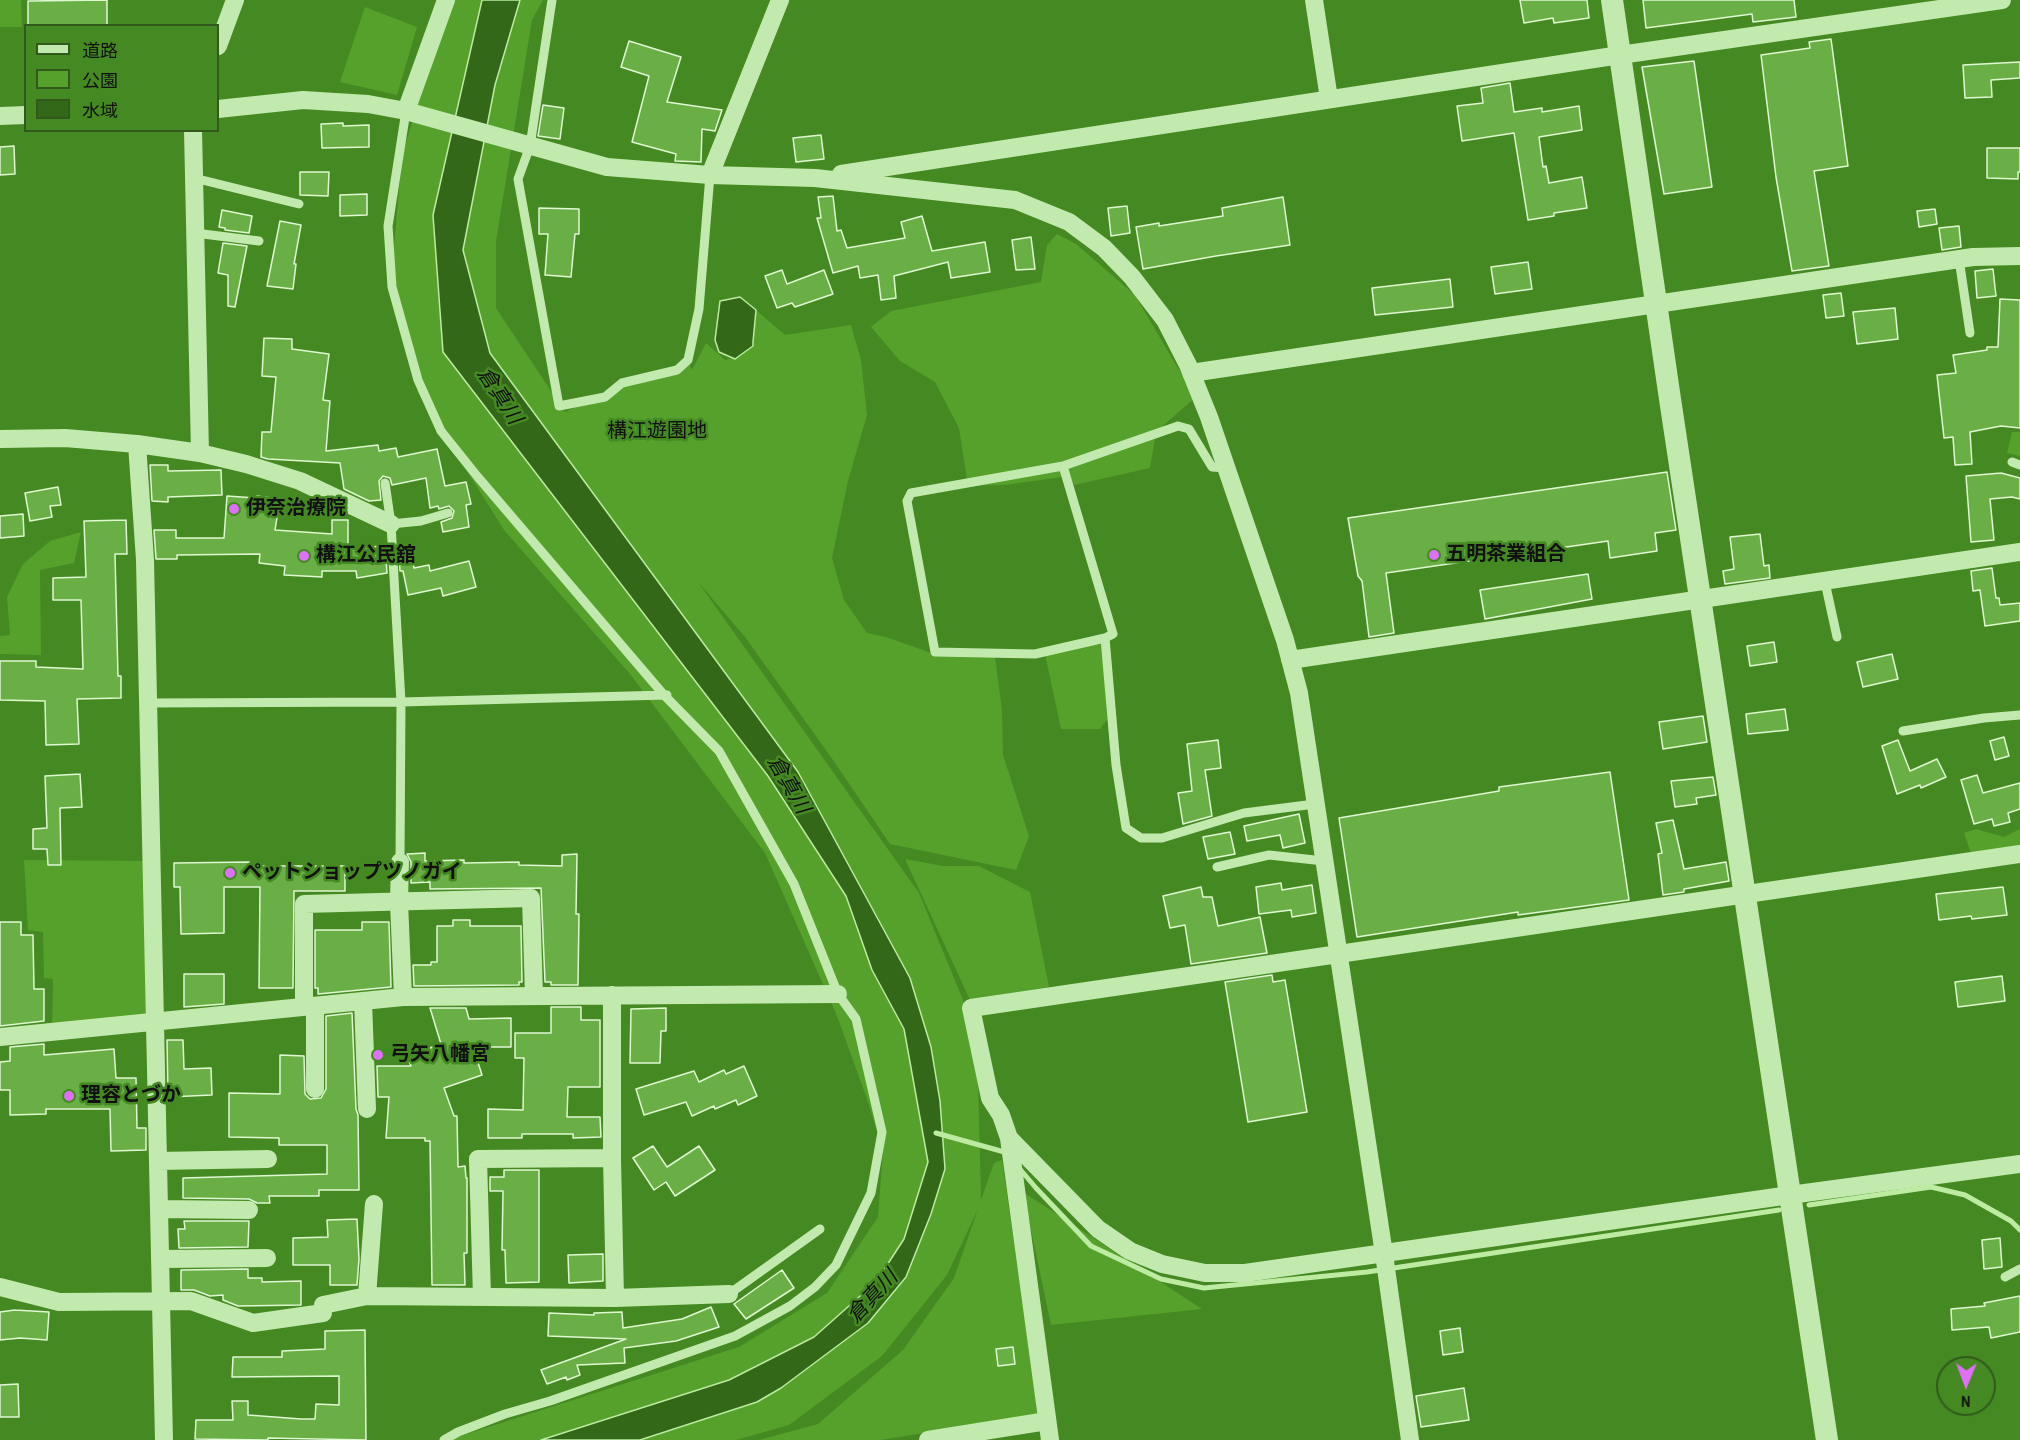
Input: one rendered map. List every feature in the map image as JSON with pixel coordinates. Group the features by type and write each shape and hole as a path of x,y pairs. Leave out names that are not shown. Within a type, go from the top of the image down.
{"street":[{"path":"219,42 235,0"},
{"path":"411,113 446,0"},
{"path":"710,176 780,0"},
{"path":"1314,0 1329,99"},
{"path":"1612,0 1827,1440"},
{"path":"814,178 1620,55 2002,0"},
{"path":"219,109 303,100 368,104 411,113 607,167 710,176 814,178 1015,200 1069,222 1104,248 1132,277 1165,320 1191,373 1226,468 1299,693 1385,1258 1410,1440"},
{"path":"0,116 24,115"},
{"path":"193,132 200,453"},
{"path":"1191,373 1959,259 2020,256"},
{"path":"0,439 65,438 136,444 200,453 246,464 300,481 391,524"},
{"path":"136,444 145,560 164,1440"},
{"path":"1290,660 2020,552"},
{"path":"1050,1440 1009,1143 1001,1115 990,1098 971,1008 2020,854"},
{"path":"400,862 399,902 403,997"},
{"path":"315,1089 304,904 531,898 534,996"},
{"path":"0,1037 403,997 838,994"},
{"path":"612,995 615,1298"},
{"path":"363,1001 367,1109"},
{"path":"1009,1143 1098,1229 1130,1251 1162,1264 1205,1273 1245,1273 1385,1258 1790,1195 2020,1164"},
{"path":"482,1297 478,1159 612,1158"},
{"path":"158,1161 268,1159"},
{"path":"367,1296 374,1204"},
{"path":"159,1209 249,1210"},
{"path":"160,1259 267,1258"},
{"path":"0,1287 59,1302 191,1301 254,1323 323,1313 323,1305 367,1296 615,1298 729,1294"},
{"path":"928,1440 1047,1421"}],"lane":[{"path":"552,0 518,179 559,406 605,397 622,383 677,370 688,360 699,309 710,176"},
{"path":"411,113 388,226 392,287 418,380 441,431 665,695 719,751 794,884 838,994 856,1019 882,1132 871,1193 836,1265 815,1287 790,1306 735,1336 549,1401 505,1414 458,1432 444,1440"},
{"path":"194,178 299,204"},
{"path":"195,233 259,241"},
{"path":"1959,259 1970,333"},
{"path":"1063,466 1113,634 1106,638 1035,654 935,652 907,501 911,493 1063,466 1178,426 1189,429 1212,467 1226,468"},
{"path":"385,483 391,524 401,702 400,862"},
{"path":"391,524 421,521 448,513"},
{"path":"1825,582 1837,637"},
{"path":"1106,638 1116,765 1126,828 1141,838 1162,838 1244,813 1316,804"},
{"path":"148,703 401,702 665,695"},
{"path":"1903,731 1984,718 2020,715"},
{"path":"1217,867 1269,855 1324,861"},
{"path":"729,1294 820,1229"},
{"path":"2005,1277 2020,1269"}],"green space":[{"path":"0,0 21,0 22,27 0,27"},
{"name":"構江遊園地","path":"450,0 543,0 532,20 496,241 496,308 565,412 620,386 641,381 688,360 692,370 706,343 725,360 738,357 753,342 756,310 785,335 851,325 861,360 867,415 848,481 832,558 844,600 867,633 886,637 937,655 995,657 1002,710 1003,755 1029,836 1016,870 890,844 745,637 698,582 919,893 977,1034 981,1200 994,1163 1002,1160 1039,1415 880,1440 759,1440 818,1424 903,1350 954,1278 978,1209 947,1275 882,1356 789,1425 736,1440 448,1440 739,1347 827,1293 878,1217 883,1150 837,1016 765,853 630,674 504,530 418,393 391,284 402,155"},
{"path":"365,7 417,27 397,95 340,82"},
{"path":"1057,234 1076,244 1135,295 1197,396 1156,432 1150,468 1074,485 1070,476 1004,485 968,486 959,428 935,382 900,361 871,327 891,311 1041,282 1047,245"},
{"path":"2012,432 2020,432 2020,456 2007,453"},
{"path":"81,532 74,563 40,570 41,655 0,654 0,636 10,635 7,597 23,564 50,541"},
{"path":"1103,644 1107,720 1100,729 1061,729 1045,654 1067,647"},
{"path":"1976,829 2004,837 2020,829 2020,853 1972,856 1964,833"},
{"path":"905,859 943,866 979,866 1030,892 1049,987 970,1000"},
{"path":"24,860 151,861 154,1023 52,1033 53,979 44,978 43,932 28,930"},
{"path":"1023,1192 1202,1309 1051,1325"}],"water":[{"name":"倉真川","path":"482,0 520,0 495,85 463,250 490,353 798,772 910,978 931,1047 940,1101 945,1169 931,1214 906,1277 868,1323 781,1388 757,1402 640,1440 541,1440 729,1380 814,1337 876,1282 904,1239 928,1162 904,1029 872,970 846,896 768,776 443,352 433,215"},
{"path":"740,297 756,310 753,346 735,359 719,352 715,340 720,301"}],"building":[{"path":"107,0 107,24 28,24 28,1"},
{"path":"1520,0 1587,0 1589,18 1554,23 1553,18 1524,23"},
{"path":"1643,0 1794,0 1796,17 1753,22 1752,14 1646,28"},
{"path":"1831,39 1848,166 1814,171 1829,266 1792,271 1776,177 1761,55 1810,48 1809,42"},
{"path":"629,41 681,57 667,102 722,110 715,131 702,129 701,162 675,161 676,154 632,142 649,76 621,67"},
{"path":"1694,61 1712,187 1664,194 1642,67"},
{"path":"2020,62 2020,78 1991,80 1992,97 1965,98 1963,65"},
{"path":"1510,83 1514,112 1542,108 1542,112 1579,106 1582,130 1539,137 1543,167 1546,166 1549,183 1582,177 1587,208 1528,220 1514,133 1462,141 1457,106 1483,103 1481,88"},
{"path":"543,105 564,108 560,139 538,136"},
{"path":"343,123 343,126 369,125 369,147 322,148 321,124"},
{"path":"821,135 824,159 796,162 793,138"},
{"path":"14,146 15,174 0,175 0,147"},
{"path":"1987,148 2020,148 2018,179 1987,178"},
{"path":"300,172 329,172 328,196 300,195"},
{"path":"367,194 367,215 340,216 340,195"},
{"path":"833,196 837,231 841,230 847,248 905,238 901,222 922,216 932,251 985,242 990,272 951,278 948,262 894,276 896,298 881,300 878,275 860,278 858,266 833,273 817,218 821,218 818,197"},
{"path":"1283,197 1290,245 1143,269 1136,227 1159,223 1159,226 1223,216 1222,208"},
{"path":"1127,206 1130,233 1111,236 1108,208"},
{"path":"539,208 579,209 579,234 575,234 571,277 545,275 548,234 539,234"},
{"path":"1935,209 1937,224 1919,227 1917,211"},
{"path":"222,210 252,216 249,233 219,227"},
{"path":"280,221 301,225 294,264 296,264 293,289 267,286"},
{"path":"1959,226 1961,247 1942,250 1939,228"},
{"path":"1031,237 1035,269 1016,270 1012,240"},
{"path":"223,243 247,246 235,307 228,306 228,275 218,273"},
{"path":"1528,262 1532,289 1495,294 1491,267"},
{"path":"1993,269 1996,296 1977,298 1975,271"},
{"path":"782,270 787,284 824,270 833,294 795,307 792,303 777,308 765,276"},
{"path":"1450,279 1453,307 1375,315 1372,288"},
{"path":"1841,293 1844,316 1826,318 1823,295"},
{"path":"2000,299 2020,300 2020,428 2001,426 1970,432 1972,464 1955,465 1953,437 1944,438 1937,375 1956,373 1953,355 1987,350 1987,347 1998,347"},
{"path":"1895,308 1898,339 1857,344 1853,312"},
{"path":"264,338 292,339 292,349 329,354 323,400 330,401 326,451 378,445 379,451 396,448 398,457 437,449 445,486 466,482 471,504 466,505 469,527 443,532 441,522 452,518 454,511 449,506 439,509 438,506 430,508 426,478 392,485 390,478 383,476 379,481 381,500 369,501 344,489 340,463 261,457 262,432 271,432 276,377 262,376"},
{"path":"150,465 168,465 168,471 221,470 222,495 168,497 168,502 152,501"},
{"name":"五明茶業組合","path":"1667,472 1676,530 1655,533 1657,551 1610,558 1608,541 1386,573 1394,633 1369,637 1362,581 1358,576 1348,518"},
{"path":"2001,473 2020,478 2020,499 2012,497 1990,499 1994,540 1971,542 1966,476"},
{"path":"58,487 61,505 50,506 52,517 30,521 25,493"},
{"path":"227,496 280,499 275,530 332,534 332,520 348,520 348,551 385,545 387,573 357,578 356,571 322,571 322,577 284,575 285,566 259,563 260,554 177,555 177,559 156,559 154,530 176,530 176,538 224,538"},
{"path":"23,514 24,536 0,538 0,516"},
{"path":"126,520 127,554 115,554 118,676 121,676 121,698 77,699 79,744 46,745 45,701 0,700 0,661 36,661 36,667 83,669 81,600 53,600 53,578 86,577 84,521"},
{"path":"1760,534 1764,566 1769,565 1770,578 1725,584 1723,571 1734,569 1730,537"},
{"path":"411,551 414,568 429,565 430,571 469,561 476,587 443,596 441,588 408,595 403,571 400,571 399,554"},
{"path":"1992,568 1996,598 1999,598 2000,605 2020,603 2020,621 1985,626 1980,590 1973,591 1971,571"},
{"path":"1588,574 1592,599 1485,619 1480,590"},
{"path":"1774,642 1777,662 1750,666 1747,646"},
{"path":"1892,654 1898,679 1863,687 1857,662"},
{"path":"1785,709 1788,730 1748,734 1746,714"},
{"path":"1703,716 1707,742 1663,749 1659,722"},
{"path":"2004,737 2009,756 1995,760 1990,741"},
{"path":"1218,740 1221,768 1205,770 1212,816 1183,824 1178,793 1192,791 1187,744"},
{"path":"1898,740 1910,771 1937,759 1946,777 1921,788 1920,785 1897,794 1882,746"},
{"path":"1610,772 1629,900 1518,915 1518,912 1357,937 1339,818 1499,791 1499,787"},
{"path":"80,774 82,807 60,808 61,865 48,865 47,849 33,849 33,829 47,828 45,776"},
{"path":"1977,775 1983,793 2020,783 2020,809 2008,813 2010,822 1994,826 1992,819 1974,824 1961,780"},
{"path":"1713,777 1716,795 1696,798 1697,804 1675,807 1671,781"},
{"path":"1299,814 1305,843 1283,848 1280,835 1247,841 1244,826"},
{"path":"1673,820 1684,869 1726,862 1729,881 1663,895 1658,854 1662,853 1656,823"},
{"path":"1230,832 1235,854 1208,859 1203,837"},
{"path":"425,853 425,861 519,862 519,865 562,866 562,855 577,854 578,985 551,985 551,982 545,982 541,888 430,889 430,882 411,883 411,862 407,854"},
{"path":"249,862 249,866 345,866 345,891 294,891 293,988 259,988 260,887 224,887 224,933 181,934 180,887 174,887 174,863"},
{"path":"1281,883 1282,890 1312,885 1316,913 1292,917 1291,910 1259,914 1256,887"},
{"path":"1201,887 1203,897 1212,897 1218,926 1260,917 1267,953 1191,964 1185,925 1170,928 1163,896"},
{"path":"2003,887 2007,915 1939,920 1936,894"},
{"path":"453,920 470,920 470,926 521,926 522,982 519,982 519,985 414,986 413,965 431,965 431,962 437,962 437,926 453,926"},
{"path":"0,922 21,922 21,935 33,935 34,989 44,989 44,1021 0,1026"},
{"path":"362,922 389,922 391,987 318,994 318,988 315,988 315,930 362,930"},
{"path":"184,974 224,974 224,1004 184,1007"},
{"path":"1272,975 1273,982 1285,980 1307,1112 1248,1122 1225,982"},
{"path":"2002,976 2005,1001 1958,1007 1955,982"},
{"path":"551,1007 581,1007 581,1020 600,1020 600,1087 568,1087 567,1117 600,1117 601,1137 573,1138 573,1134 522,1134 522,1138 488,1138 488,1109 523,1110 524,1058 515,1058 515,1033 551,1033"},
{"path":"430,1008 466,1008 469,1019 511,1018 511,1047 473,1047 482,1075 444,1088 454,1116 457,1116 458,1167 465,1166 467,1178 465,1285 432,1285 430,1141 425,1141 425,1138 386,1138 389,1097 378,1097 377,1066 411,1066 407,1056 441,1044"},
{"path":"666,1008 666,1031 661,1031 660,1063 630,1063 631,1009"},
{"path":"352,1013 358,1115 359,1190 319,1190 319,1196 269,1196 270,1203 257,1203 249,1199 183,1198 183,1178 327,1174 327,1145 279,1145 279,1138 229,1137 229,1093 280,1094 280,1055 304,1056 305,1094 310,1099 321,1098 326,1089 326,1016"},
{"path":"167,1040 183,1040 184,1069 211,1068 212,1095 168,1097"},
{"path":"44,1044 44,1055 114,1049 116,1078 136,1078 137,1128 146,1128 146,1150 111,1151 110,1109 46,1109 46,1114 10,1115 10,1090 0,1090 0,1062 10,1061 10,1047"},
{"path":"744,1066 757,1096 738,1105 736,1100 715,1109 714,1106 692,1116 686,1102 644,1115 636,1089 694,1071 699,1082 724,1070 726,1074"},
{"path":"653,1146 667,1167 699,1146 715,1170 675,1196 666,1182 654,1190 633,1158"},
{"path":"504,1170 539,1170 539,1282 506,1283 505,1250 502,1250 503,1191 490,1191 490,1177 504,1177"},
{"path":"357,1219 359,1259 357,1285 330,1285 330,1265 293,1265 293,1238 328,1237 327,1220"},
{"path":"184,1221 249,1221 248,1247 179,1248 178,1229 185,1229"},
{"path":"2000,1238 2002,1267 1984,1269 1982,1240"},
{"path":"603,1254 603,1281 569,1283 568,1255"},
{"path":"248,1269 248,1278 262,1278 262,1282 301,1281 301,1305 238,1306 223,1300 223,1295 210,1296 194,1290 181,1290 181,1270"},
{"path":"782,1270 794,1288 746,1319 734,1304"},
{"path":"2020,1296 2020,1332 1991,1338 1989,1327 1952,1330 1951,1309 1985,1306 1984,1303"},
{"path":"711,1307 719,1327 676,1341 624,1348 625,1363 577,1365 580,1375 547,1384 541,1370 626,1339 548,1336 549,1313 594,1315 594,1313 622,1312 623,1328 682,1319"},
{"path":"15,1310 49,1312 47,1340 20,1338 0,1340 0,1312"},
{"path":"1460,1328 1463,1352 1443,1355 1440,1331"},
{"path":"365,1330 366,1440 195,1439 196,1420 233,1420 232,1401 248,1401 248,1415 301,1419 315,1419 316,1404 339,1405 339,1376 232,1377 233,1357 282,1357 282,1351 325,1349 325,1331"},
{"path":"1013,1347 1015,1364 998,1366 996,1349"},
{"path":"18,1384 19,1417 0,1417 0,1385"},
{"path":"1464,1388 1469,1420 1421,1427 1416,1396"}],"waterway":[{"path":"936,1133 1008,1153"},
{"path":"1019,1168 1091,1246 1161,1279 1204,1288 1367,1272 1779,1210"},
{"path":"1809,1205 1931,1187 1965,1195 2011,1221 2020,1230"}],"place":[{"name":"伊奈治療院","path":"234,509"},
{"name":"五明茶業組合","path":"1434,555"},
{"name":"構江公民舘","path":"304,556"},
{"name":"ペットショップツノガイ","path":"230,873"},
{"name":"弓矢八幡宮","path":"378,1055"},
{"name":"理容とづか","path":"69,1096"}]}
